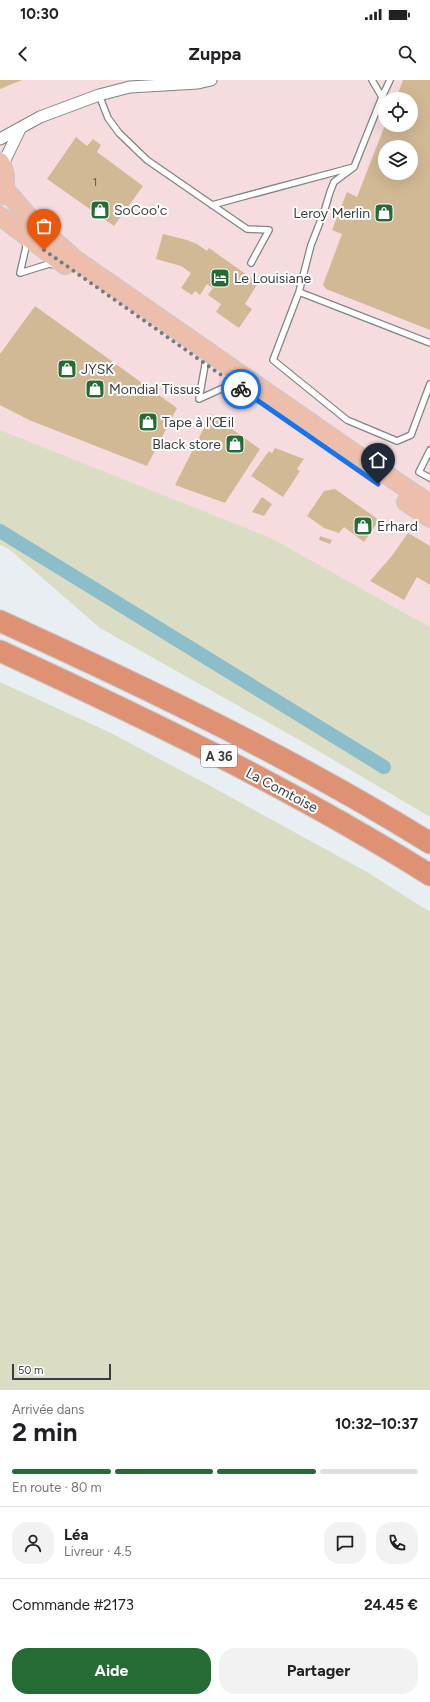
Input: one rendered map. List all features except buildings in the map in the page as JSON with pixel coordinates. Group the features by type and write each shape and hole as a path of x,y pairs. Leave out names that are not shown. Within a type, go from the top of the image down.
{"highway":[{"name":"La Comtoise","path":"0,621 215,723 352,797 430,843"},
{"name":"La Comtoise","path":"0,651 94,695 232,763 323,812 430,875"}],"main road":[{"path":"1,164 5,173 1,190 35,224 76,260 360,458 430,504"},
{"path":"0,216 65,266 232,384 430,518"}],"street":[{"path":"0,139 40,117 99,95 130,87 198,83 211,80"},
{"path":"1,164 20,129"}],"lane":[{"path":"372,80 379,92"},
{"path":"384,92 390,80"},
{"path":"99,95 108,118 147,160 247,229 269,230 251,263"},
{"path":"378,107 354,167 334,182 311,245 299,292 273,360 347,420 397,441 411,435 430,384"},
{"path":"212,205 354,167"},
{"path":"23,234 26,246 20,273 49,264 65,266"},
{"path":"299,292 430,343"},
{"path":"205,365 200,399 232,384"},
{"path":"430,450 419,472 430,478"}],"shaded area":[{"path":"0,80 430,80 430,627 271,538 0,430"}],"green space":[{"path":"0,430 271,538 430,627 430,817 310,746 100,628 9,549 0,545"},
{"path":"0,682 111,733 214,788 367,872 430,912 430,1390 0,1390"}],"waterway":[{"path":"0,531 384,767"}],"way so far":[{"path":"44,250 241,389"}],"place":[{"name":"SoCoo'c","path":"100,210"},
{"name":"Leroy Merlin","path":"384,213"},
{"name":"Le Louisiane","path":"220,278"},
{"name":"JYSK","path":"67,369"},
{"name":"Mondial Tissus","path":"95,389"},
{"name":"Tape à l'Œil","path":"148,422"},
{"name":"Black store","path":"235,444"},
{"name":"Erhard","path":"363,526"}],"route":[{"path":"241,389 378,484"}]}
